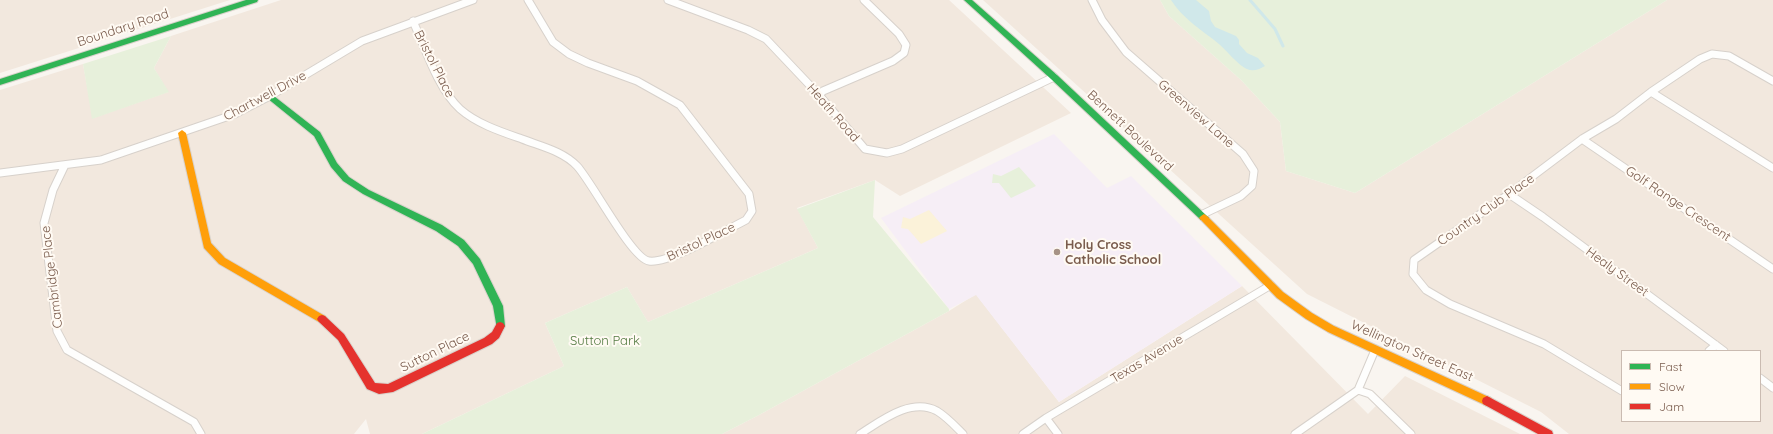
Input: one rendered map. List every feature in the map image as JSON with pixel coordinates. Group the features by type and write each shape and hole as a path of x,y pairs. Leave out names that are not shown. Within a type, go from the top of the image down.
{"main road":[{"name":"Boundary Road","path":"0,82 254,0"},
{"name":"Bennett Boulevard","path":"968,0 1054,77 1201,215 1271,285"},
{"name":"Sutton Place","path":"182,133 207,245 222,261 326,320 341,337 371,386 379,390 389,390 488,341 496,335 500,325 498,306 477,262 461,243 439,228 366,192 346,179 334,165 317,134 270,96"},
{"name":"Wellington Street East","path":"1271,285 1280,295 1309,316 1375,350 1470,391 1516,414 1548,434"}],"street":[{"name":"Chartwell Drive","path":"0,173 101,160 235,114 270,96 362,41 473,0"},
{"name":"Bristol Place","path":"413,21 448,97 460,109 497,129 559,155 575,165 598,195 635,253 646,261 668,259 746,220 752,214 753,209 749,194 680,105 638,81 588,63 569,54 553,42 528,0"},
{"name":"Heath Road","path":"668,0 748,30 766,39 819,95 865,149 887,153 902,149 1054,77"},
{"path":"819,95 823,91 893,61 904,53 906,45 899,34 864,0"},
{"name":"Greenview Lane","path":"1092,0 1102,20 1126,52 1243,154 1254,171 1252,186 1241,196 1201,215"},
{"name":"Country Club Place","path":"1621,390 1544,344 1450,304 1426,290 1414,274 1414,260 1509,194 1582,139 1616,119 1651,92 1700,59 1712,54 1729,56 1773,81"},
{"path":"1651,92 1773,168"},
{"name":"Golf Range Crescent","path":"1582,139 1773,269"},
{"name":"Cambridge Place","path":"65,165 53,190 44,223 57,331 67,350 194,422 201,434"},
{"name":"Healy Street","path":"1509,194 1543,217 1723,350"},
{"name":"Texas Avenue","path":"1023,434 1046,418 1271,285"},
{"path":"1710,350 1716,345"},
{"path":"1295,434 1358,390 1375,350"},
{"path":"1761,379 1773,388"},
{"path":"1358,390 1370,394 1411,434"},
{"path":"860,434 907,408 929,408 948,419 963,434"},
{"path":"1046,418 1058,434"}],"shaded area":[{"path":"0,0 230,0 0,73"},
{"path":"281,0 949,0 1071,113 900,196 875,180 797,208 818,248 648,322 627,287 545,323 564,366 422,434 370,434 366,419 354,434 0,434 0,90 83,64 93,118 168,92 154,68 171,36"},
{"path":"983,0 1160,0 1169,16 1241,80 1280,122 1286,171 1355,193 1667,0 1773,0 1773,434 1569,434 1541,412 1307,294"},
{"name":"Holy Cross Catholic School","path":"1054,134 1107,188 1131,176 1242,286 1059,402 976,295 949,309 881,218"},
{"path":"1242,286 1368,414 1405,376 1520,434 722,434 949,311 976,294 1059,402"}],"green space":[{"path":"1160,0 1667,0 1355,193 1286,171 1280,122 1241,80 1169,16"},
{"path":"171,36 154,68 169,92 92,119 83,64"},
{"path":"1019,167 1036,186 1011,198 999,183 992,183 993,174 1001,176"},
{"name":"Sutton Park","path":"875,180 873,217 949,309 949,311 722,434 422,434 564,366 545,323 627,287 648,322 818,248 797,209"}],"sand":[{"path":"929,210 947,231 921,244 908,229 901,228 903,217 910,219"}],"water":[{"path":"1171,0 1196,0 1209,11 1211,21 1215,27 1236,36 1239,40 1239,44 1247,53 1258,58 1265,66 1254,70 1249,70 1244,67 1219,44 1187,19"}],"waterway":[{"path":"1250,0 1275,29 1283,46"}],"traffic: fast":[{"path":"0,82 254,0"},
{"path":"968,0 1054,77 1204,218"},
{"path":"270,96 317,134 334,165 346,179 366,192 439,228 461,243 477,262 498,306 500,326"}],"traffic: slow":[{"path":"182,133 207,245 222,261 322,319"},
{"path":"1204,218 1280,295 1309,316 1331,329 1487,401"}],"traffic: jam":[{"path":"322,319 341,337 371,386 379,389 389,389 488,341 496,335 500,326"},
{"path":"1487,401 1548,434"}],"place":[{"name":"Holy Cross Catholic School","path":"1057,252"}]}
